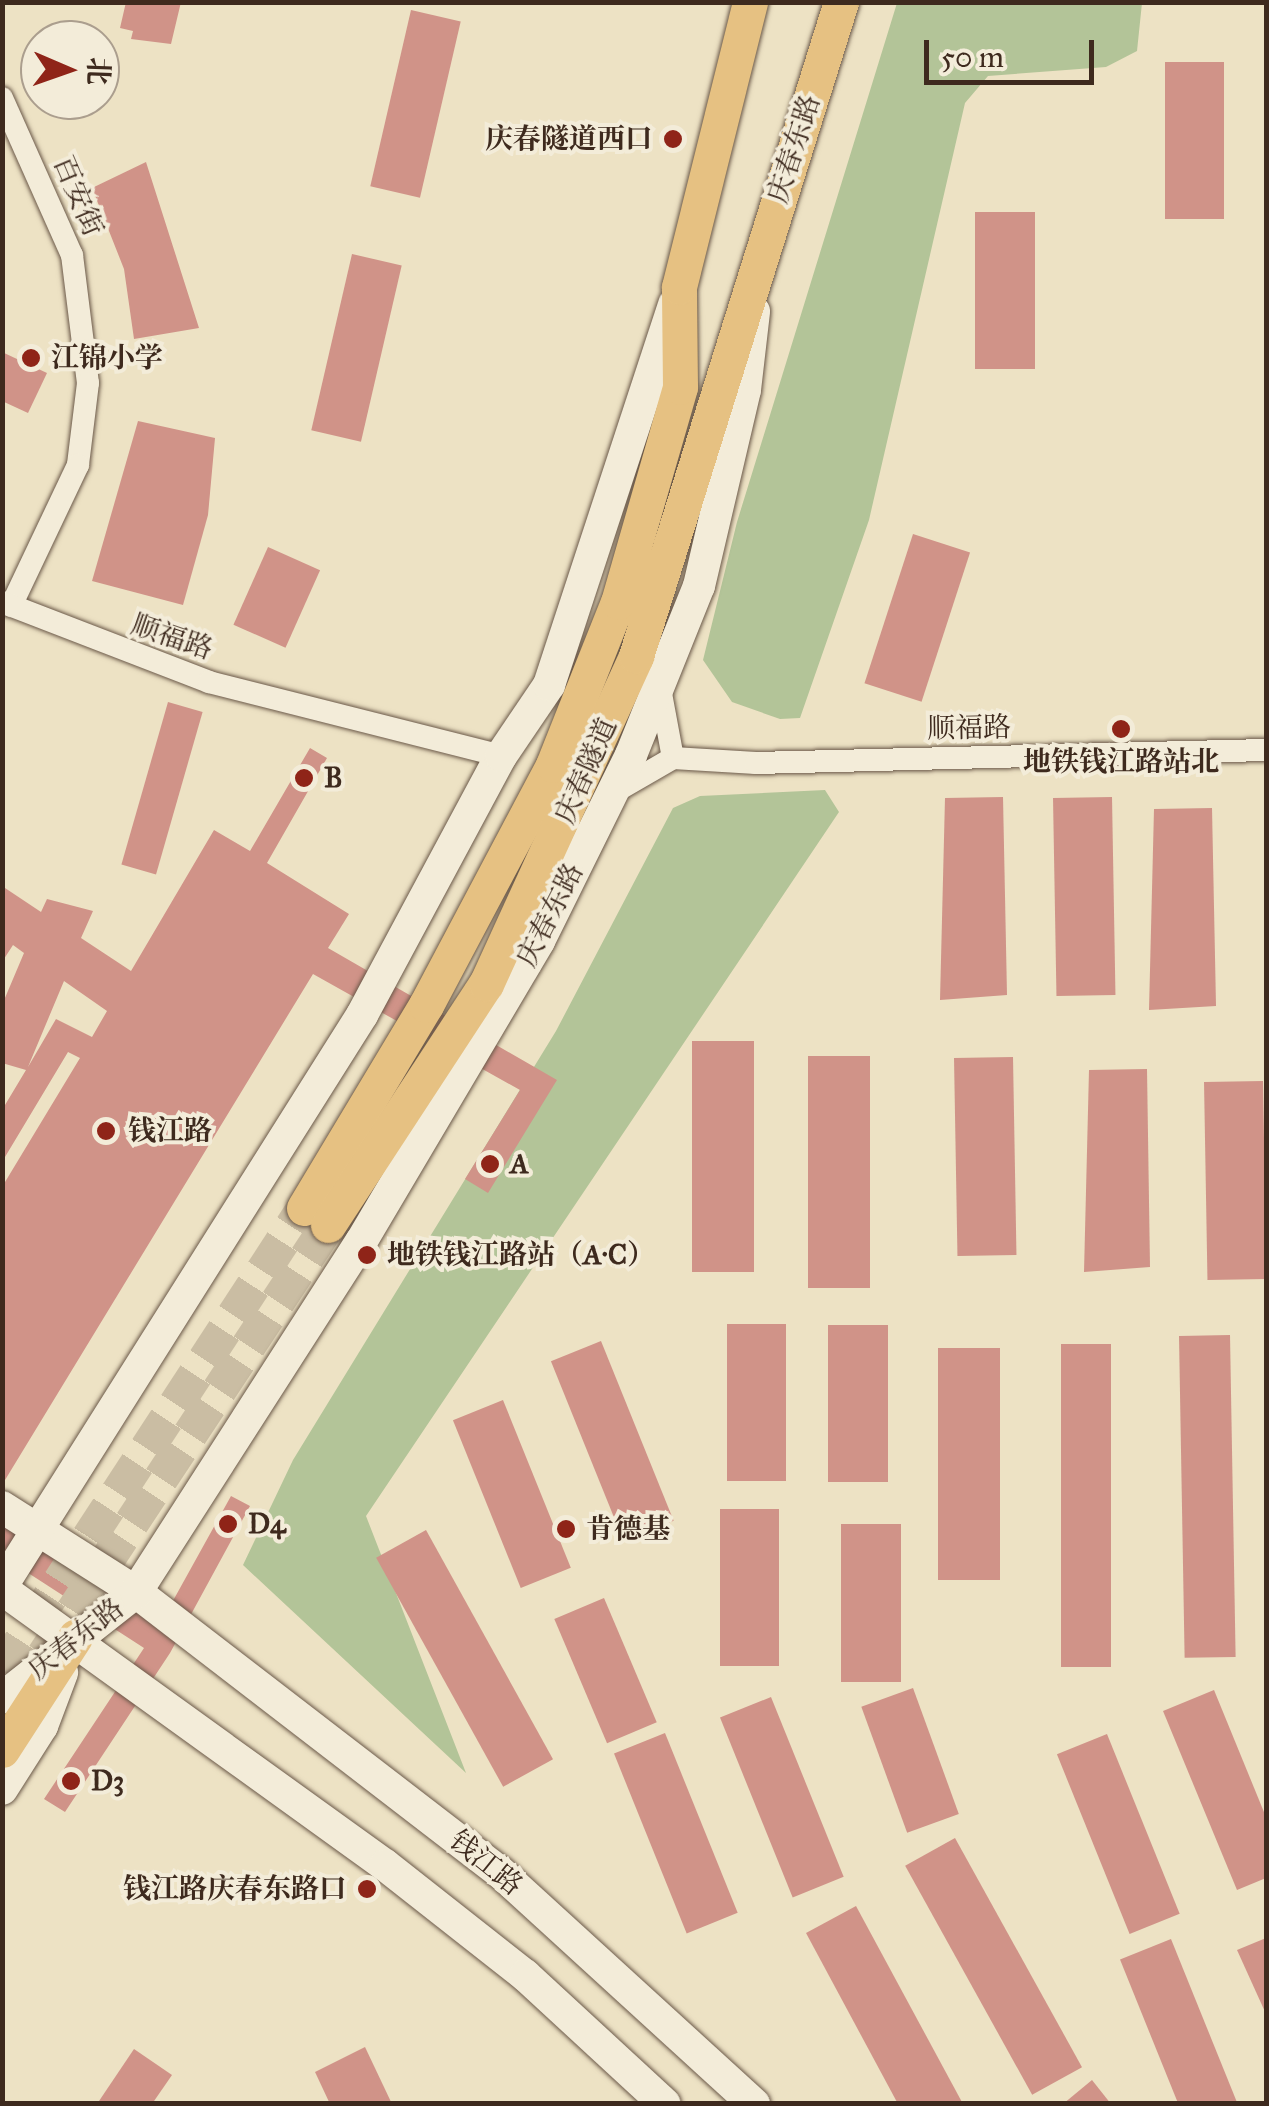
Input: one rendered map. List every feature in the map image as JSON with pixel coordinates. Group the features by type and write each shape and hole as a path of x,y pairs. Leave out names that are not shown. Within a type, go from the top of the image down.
{"main road":[{"path":"665,2104 525,1975 75,1637 2,1587 32,1529 352,1032 436,887 501,756 549,684 679,287 750,2"},
{"name":"庆春东路","path":"2,1698 136,1592 391,1192 540,941 611,794 698,586 745,390 758,276 841,2"},
{"name":"庆春隧道","path":"679,287 680,386 618,602 553,765 316,1217 486,984 536,886 636,656 758,276"},
{"name":"钱江路","path":"2,1507 136,1592 501,1873 754,2104"},
{"path":"2,1750 75,1637"},
{"path":"2,1789 42,1726 75,1637"}],"street":[{"name":"百安街","path":"2,98 72,255 88,382 78,466 7,604"},
{"name":"顺福路","path":"7,604 208,682 501,756"},
{"path":"611,794 673,758 659,684"},
{"name":"顺福路","path":"673,758 756,763 1266,750"}],"green space":[{"path":"897,3 1142,3 1137,51 1106,67 988,76 965,103 869,520 800,718 780,719 732,702 703,660 737,522"},
{"path":"825,790 839,812 366,1516 466,1773 243,1565 293,1460 556,1031 673,808 700,796"}],"building":[{"path":"126,2 181,2 171,44 131,39 133,31 120,28"},
{"path":"411,10 461,21 420,198 370,186"},
{"path":"1165,62 1224,62 1224,219 1165,219"},
{"path":"146,162 199,328 134,339 124,269 92,188"},
{"path":"975,212 1035,212 1035,369 975,369"},
{"path":"352,254 402,265 361,442 311,430"},
{"path":"2,352 47,373 28,413 2,401"},
{"path":"138,421 215,438 208,515 183,605 92,581"},
{"path":"913,534 970,553 922,702 864,683"},
{"path":"268,547 320,570 285,648 233,625"},
{"path":"168,702 203,712 156,874 121,864"},
{"name":"钱江路","path":"310,748 327,758 267,863 349,914 328,948 557,1080 488,1193 465,1179 520,1090 313,974 2,1485 2,1187 80,1058 68,1052 2,1162 2,1110 26,1070 2,1063 2,1005 24,953 13,945 2,962 2,886 41,912 47,899 93,911 81,938 131,971 214,830 250,851","holes":["64,981 107,1011 92,1037 56,1019 28,1067"]},
{"path":"1003,797 1007,995 940,1000 945,798"},
{"path":"1112,797 1115,995 1056,996 1053,798"},
{"path":"1212,808 1216,1006 1149,1010 1154,809"},
{"path":"692,1041 754,1041 754,1272 692,1272"},
{"path":"808,1056 870,1056 870,1288 808,1288"},
{"path":"1013,1057 1016,1255 957,1256 954,1058"},
{"path":"1147,1069 1150,1267 1084,1272 1089,1070"},
{"path":"1263,1081 1266,1279 1207,1280 1204,1082"},
{"path":"727,1324 786,1324 786,1481 727,1481"},
{"path":"828,1325 888,1325 888,1482 828,1482"},
{"path":"1230,1335 1236,1657 1185,1658 1179,1336"},
{"path":"601,1341 674,1521 624,1541 551,1361"},
{"path":"1061,1344 1111,1344 1111,1667 1061,1667"},
{"path":"938,1348 1000,1348 1000,1580 938,1580"},
{"path":"503,1400 571,1568 521,1588 453,1420"},
{"path":"231,1496 250,1506 170,1653 65,1812 44,1799 144,1648 2,1556 2,1524 159,1626"},
{"path":"720,1509 779,1509 779,1666 720,1666"},
{"path":"841,1524 901,1524 901,1682 841,1682"},
{"path":"426,1530 553,1759 503,1787 376,1558"},
{"path":"604,1598 657,1722 607,1743 554,1619"},
{"path":"913,1688 959,1814 907,1833 861,1707"},
{"path":"1214,1690 1266,1817 1266,1878 1237,1890 1163,1711"},
{"path":"771,1697 844,1877 793,1897 720,1718"},
{"path":"665,1733 738,1913 687,1933 614,1754"},
{"path":"1107,1734 1180,1914 1130,1934 1057,1754"},
{"path":"955,1838 1082,2067 1032,2095 905,1866"},
{"path":"856,1906 963,2104 898,2104 806,1933"},
{"path":"1266,1938 1266,2014 1237,1950"},
{"path":"1171,1939 1238,2104 1178,2104 1120,1960"},
{"path":"365,2047 392,2104 330,2104 315,2072"},
{"path":"134,2049 172,2075 152,2104 97,2104"},
{"path":"1092,2080 1111,2104 1063,2104"}],"tunnel":[{"path":"2,1670 304,1208"},
{"path":"44,1655 328,1225"}],"place":[{"name":"庆春隧道西口","path":"673,139"},
{"name":"江锦小学","path":"31,358"},
{"name":"地铁钱江路站北","path":"1121,729"},
{"name":"B","path":"304,778"},
{"name":"钱江路","path":"106,1131"},
{"name":"A","path":"490,1164"},
{"name":"地铁钱江路站（A·C）","path":"367,1255"},
{"name":"D4","path":"228,1524"},
{"name":"肯德基","path":"566,1529"},
{"name":"D3","path":"71,1781"},
{"name":"钱江路庆春东路口","path":"367,1889"}]}
